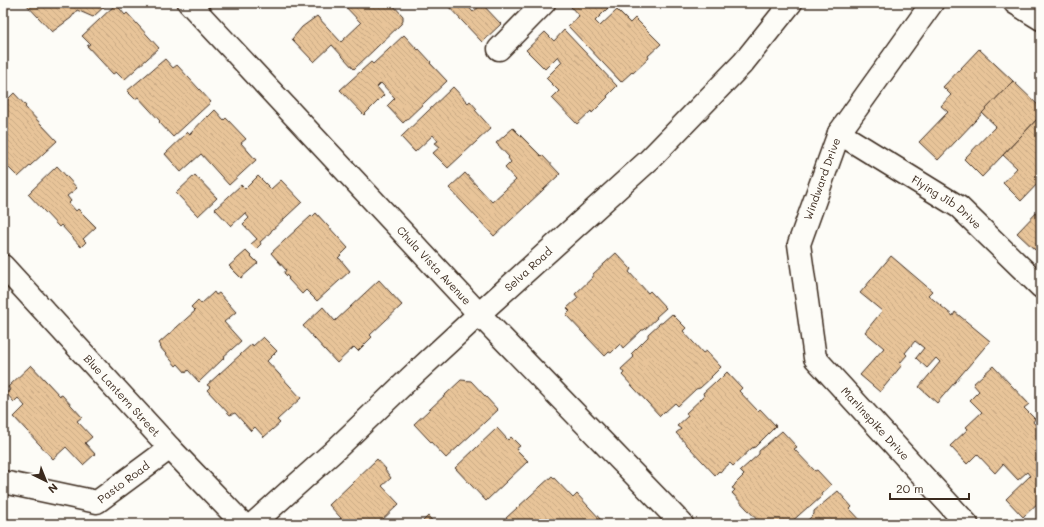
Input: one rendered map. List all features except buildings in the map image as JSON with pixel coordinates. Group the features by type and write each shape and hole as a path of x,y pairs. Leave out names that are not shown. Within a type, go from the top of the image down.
{"street":[{"name":"Chula Vista Avenue","path":"189,3 479,314 682,524"},
{"path":"499,50 544,3"},
{"name":"Selva Road","path":"253,524 333,452 479,314 649,160 743,63 791,3"},
{"name":"Windward Drive","path":"815,358 799,244 839,134 932,3"},
{"path":"1015,3 1041,19"},
{"name":"Flying Jib Drive","path":"839,134 959,207 1041,288"},
{"name":"Blue Lantern Street","path":"3,266 170,448 243,524"},
{"name":"Marlinspike Drive","path":"815,358 967,524"},
{"name":"Pasto Road","path":"3,482 98,502 170,448"}]}
